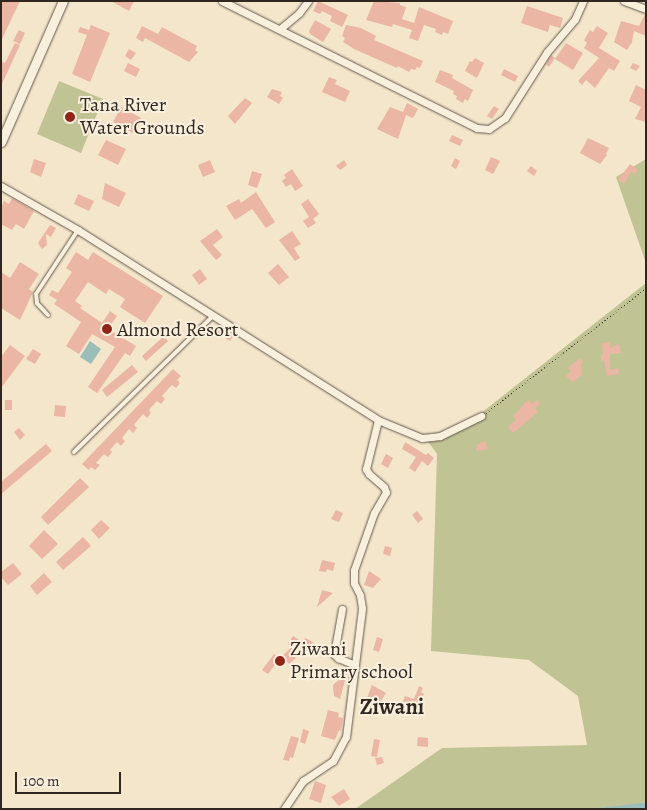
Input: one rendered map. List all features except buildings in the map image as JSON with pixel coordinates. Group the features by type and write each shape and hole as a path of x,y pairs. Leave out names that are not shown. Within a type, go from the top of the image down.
{"street":[{"path":"1,142 63,1"},
{"path":"222,1 477,128 489,130 506,118 547,52 575,19 583,1"},
{"path":"280,29 299,13 308,1"},
{"path":"624,1 646,8"},
{"path":"1,186 78,230 378,420 426,438 440,436 482,416"},
{"path":"284,809 302,781 324,768 340,752 346,737 362,608 360,595 354,583 354,570 374,513 386,492 384,486 369,474 366,469 378,420"},
{"path":"342,609 334,654 338,658 355,665"}],"lane":[{"path":"48,315 37,304 36,294 78,230"},
{"path":"74,452 213,316"}],"path":[{"path":"482,416 646,288"}],"green space":[{"name":"Tana River Water Grounds","path":"59,81 103,99 81,153 37,134"},
{"path":"646,159 646,263 616,177"},
{"path":"646,283 646,804 590,809 355,809 442,748 587,745 578,696 529,660 431,651 437,454 426,439 476,417"}],"water":[{"path":"90,341 101,349 91,364 80,357"},
{"path":"646,804 646,809 590,809"}],"place":[{"name":"Tana River Water Grounds","path":"70,117"},
{"name":"Almond Resort","path":"107,329"},
{"name":"Ziwani Primary school","path":"280,661"}],"district":[{"name":"Ziwani","path":"392,708"}]}
